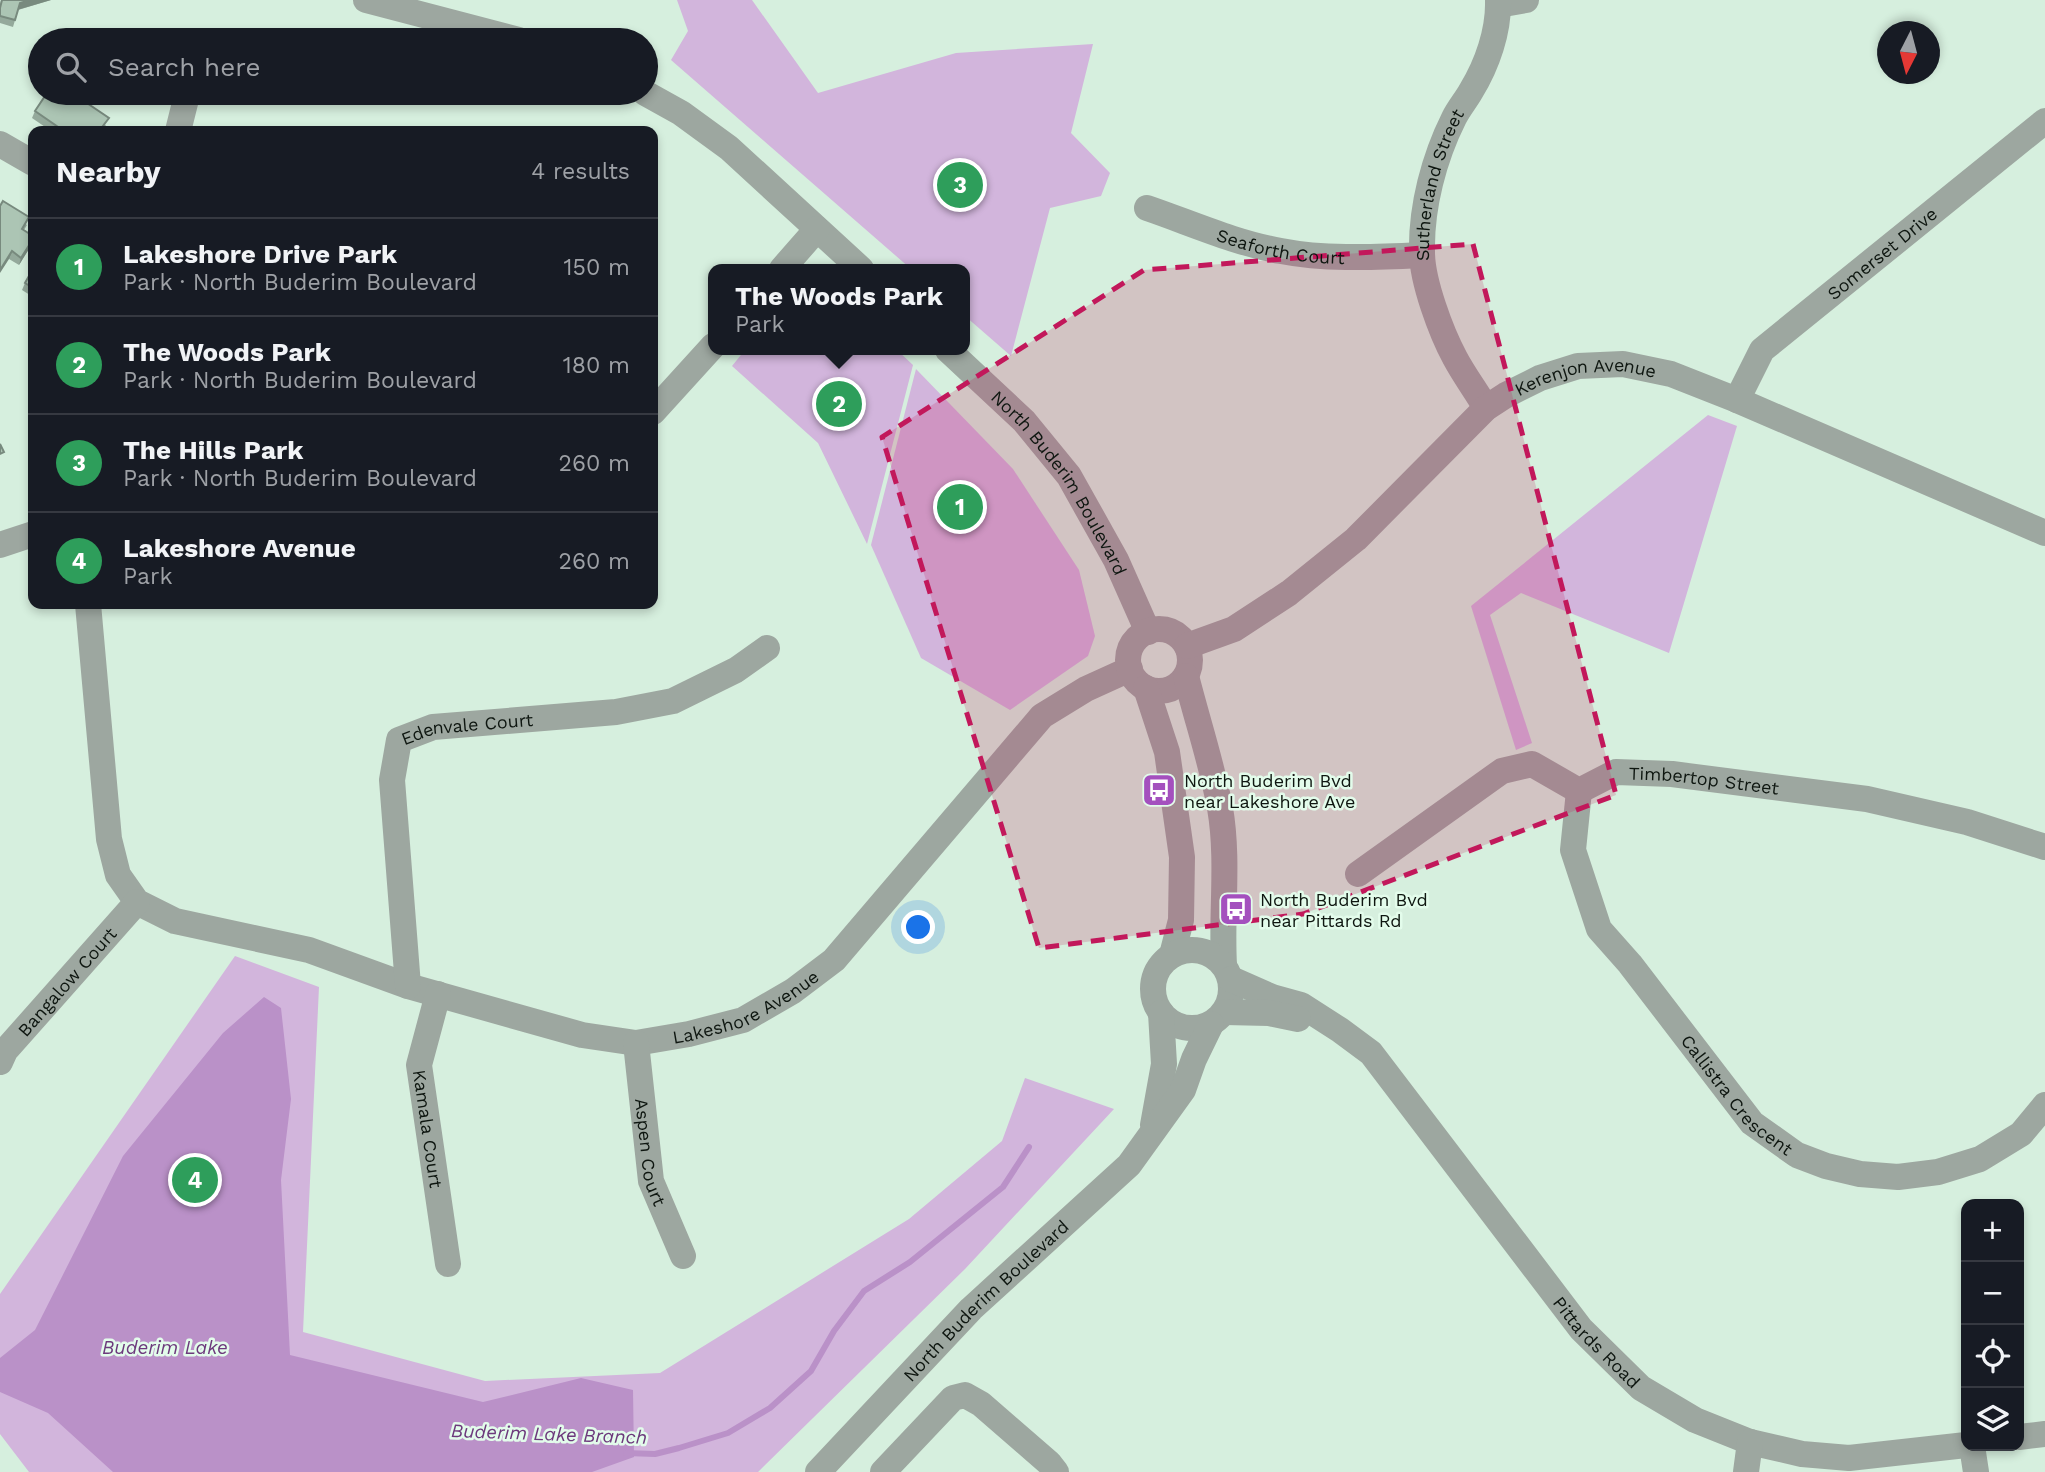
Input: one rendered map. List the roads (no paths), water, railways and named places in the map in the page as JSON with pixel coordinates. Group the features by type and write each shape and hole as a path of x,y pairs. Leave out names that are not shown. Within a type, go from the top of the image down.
{"street":[{"path":"366,0 473,28"},
{"path":"1498,2 1526,0"},
{"name":"Sutherland Street","path":"1486,408 1455,358 1438,320 1422,255 1422,228 1442,144 1486,61 1496,27 1498,2"},
{"path":"658,100 681,113 729,148 856,264"},
{"path":"179,126 184,105"},
{"name":"Somerset Drive","path":"1737,400 1762,350 2045,121"},
{"path":"0,144 28,160"},
{"name":"Seaforth Court","path":"1147,208 1252,245 1282,252 1356,257 1422,255"},
{"path":"786,264 817,229"},
{"path":"658,406 708,352"},
{"name":"North Buderim Boulevard","path":"953,355 1024,421 1069,476 1116,560 1148,632"},
{"name":"Kerenjon Avenue","path":"1187,646 1234,629 1289,593 1356,539 1486,408 1540,378 1578,366 1623,364 1659,372 1737,400 2045,533"},
{"path":"0,545 28,536"},
{"name":"Lakeshore Avenue","path":"88,609 109,839 118,875 137,902 175,921 309,950 438,995 582,1035 636,1043 689,1034 743,1020 793,990 834,960 1042,716 1086,689 1138,679"},
{"path":"1166,630 1174,633 1187,646 1190,656 1186,676 1220,808 1225,862 1222,924 1230,1002 1218,1018 1198,1028 1184,1028 1171,1023 1155,1004 1153,982 1157,971 1172,955 1181,920 1182,857 1167,752 1129,660 1134,643 1148,632 1166,630"},
{"name":"Edenvale Court","path":"408,986 392,780 399,740 433,727 617,712 673,701 736,670 767,648"},
{"path":"1138,679 1164,691 1180,683 1186,676"},
{"path":"1358,874 1502,771 1532,764 1579,791"},
{"name":"Timbertop Street","path":"1579,791 1616,772 1672,774 1867,799 1966,821 2045,847"},
{"name":"Callistra Crescent","path":"1579,791 1573,850 1599,929 1630,964 1752,1123 1797,1155 1826,1166 1860,1174 1898,1177 1938,1172 1980,1159 2021,1135 2045,1105"},
{"name":"Bangalow Court","path":"0,1062 5,1051 137,902"},
{"path":"1172,955 1195,949 1206,952 1227,972"},
{"name":"Pittards Road","path":"1227,972 1272,997 1301,1005 1371,1054 1581,1329 1641,1388 1695,1420 1750,1442 1802,1454 1849,1458 1961,1446"},
{"name":"Kamala Court","path":"438,995 419,1065 448,1264"},
{"name":"North Buderim Boulevard","path":"1152,1130 1164,1064 1161,1013"},
{"name":"Pittards Road","path":"1218,1018 1269,1013 1340,1030"},
{"name":"North Buderim Boulevard","path":"829,1468 971,1309 1129,1165 1183,1090 1194,1059 1218,1018"},
{"name":"Aspen Court","path":"636,1043 651,1181 683,1256"},
{"path":"883,1472 953,1398 965,1395 981,1404 1049,1462 1056,1472"},
{"path":"2024,1436 2045,1434"},
{"path":"1746,1472 1750,1442"},
{"path":"1973,1451 1976,1472"}],"water":[{"name":"Buderim Lake","path":"264,997 281,1008 291,1099 281,1180 290,1355 483,1402 581,1378 633,1390 634,1457 592,1472 113,1472 48,1413 0,1392 0,1358 35,1330 123,1156 223,1033"}],"waterway":[{"name":"Buderim Lake Branch","path":"626,1453 655,1454 728,1433 770,1408 811,1371 834,1331 864,1291 910,1262 1003,1187 1029,1147"}],"place":[{"name":"The Hills Park","path":"960,185"},
{"name":"The Woods Park","path":"839,404"},
{"name":"Lakeshore Drive Park","path":"960,507"},
{"name":"North Buderim Bvd near Lakeshore Ave","path":"1159,790"},
{"name":"North Buderim Bvd near Pittards Rd","path":"1236,909"},
{"name":"Lakeshore Avenue","path":"195,1180"}]}
